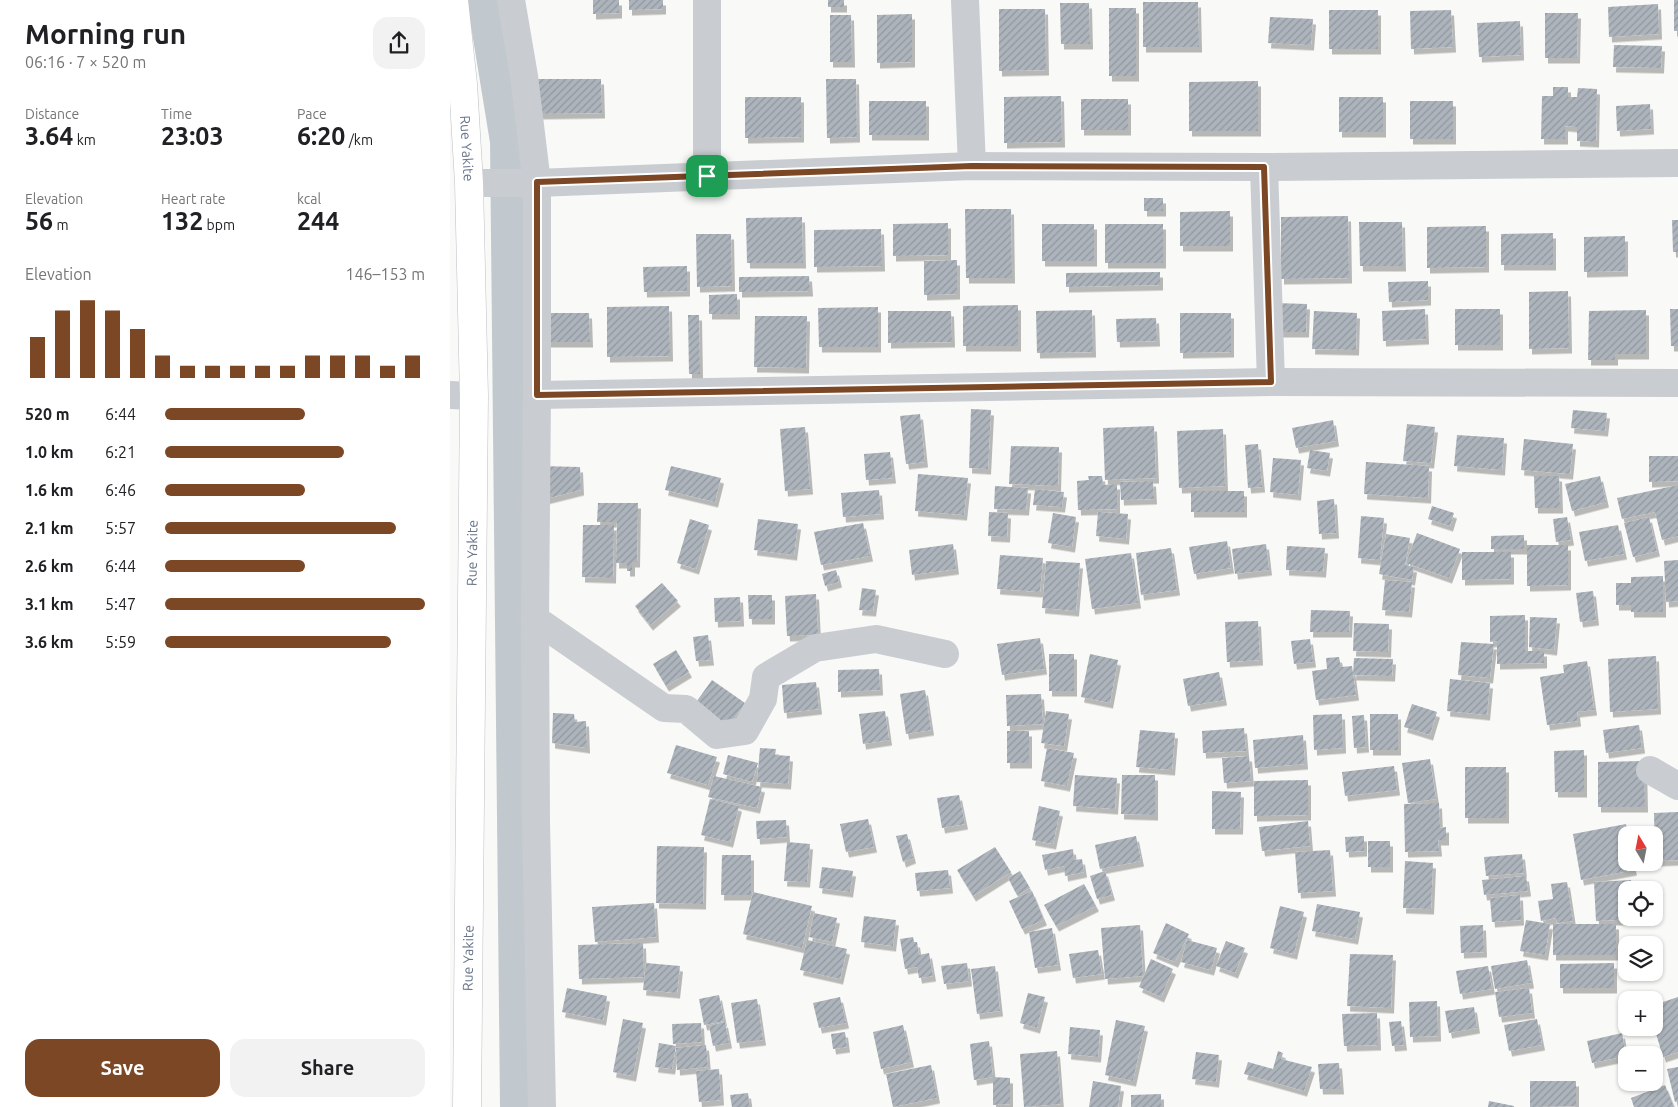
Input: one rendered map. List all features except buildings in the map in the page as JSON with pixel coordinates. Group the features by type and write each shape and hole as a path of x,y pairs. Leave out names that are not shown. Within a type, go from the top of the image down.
{"main road":[{"name":"Rue Yakite","path":"454,0 462,84 506,182 462,395 467,1107"}],"street":[{"path":"511,0 524,76 506,182 537,395 536,831 542,1107"},
{"path":"707,0 707,176"},
{"path":"965,0 972,166"},
{"path":"506,182 972,166 1264,167 1678,163"},
{"path":"1264,167 1271,382"},
{"path":"537,395 1271,382 1678,383"},
{"path":"535,619 664,708 686,709 717,735 745,731 763,699 766,677 815,648 876,639 945,654"},
{"path":"1650,770 1678,786"}],"waterway":[{"path":"489,0 512,141 522,1107"}],"route":[{"path":"972,166 1264,167 1271,382 537,395 537,182 707,176 972,166"}]}
